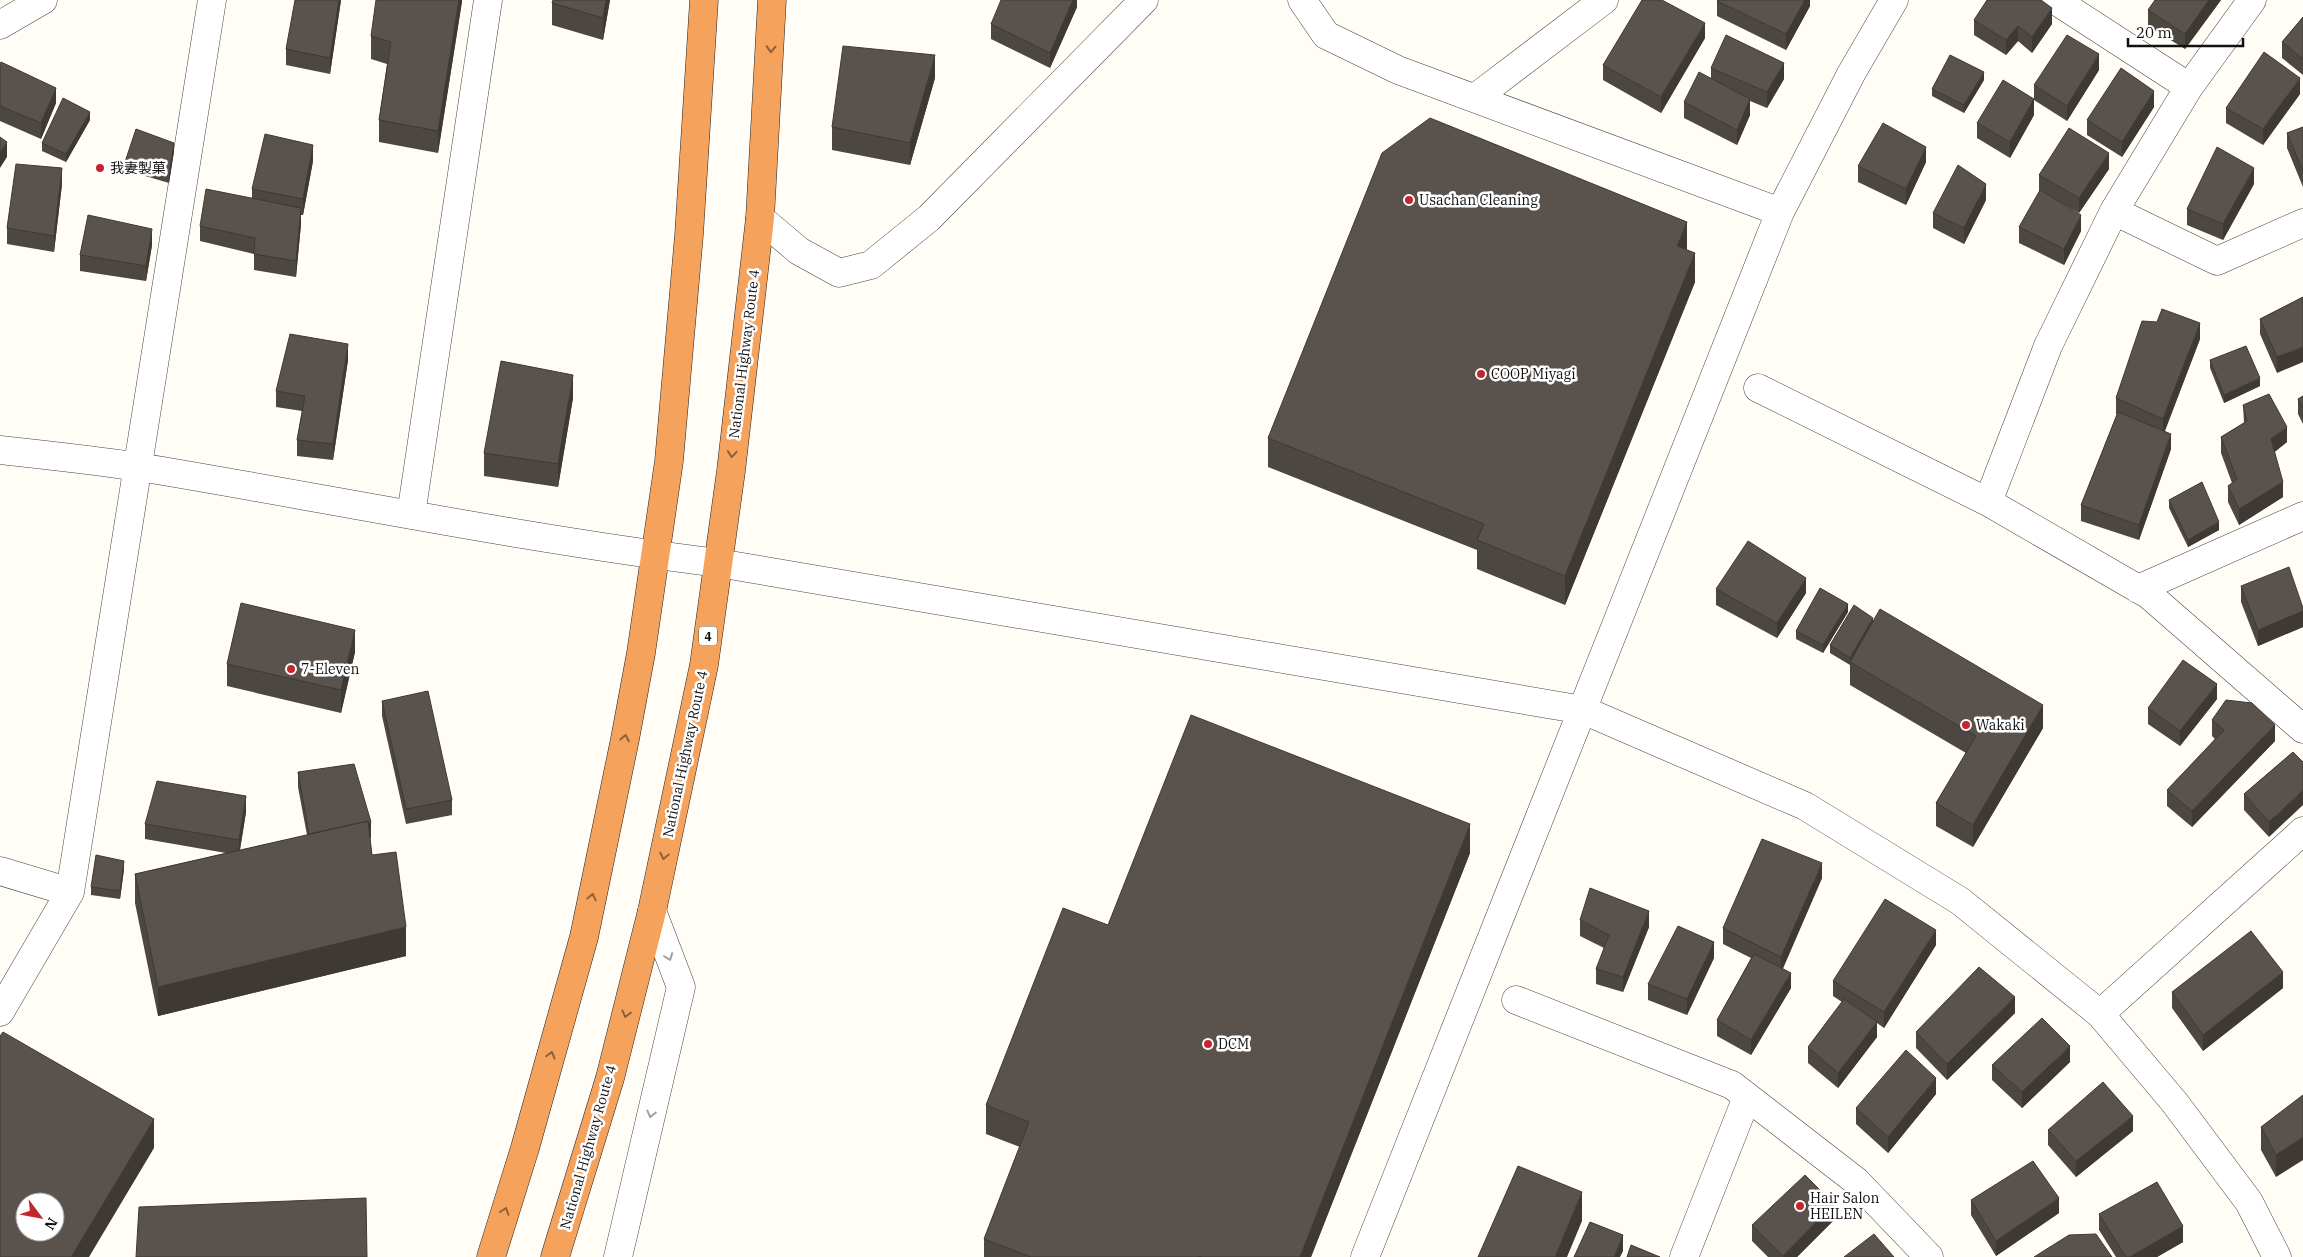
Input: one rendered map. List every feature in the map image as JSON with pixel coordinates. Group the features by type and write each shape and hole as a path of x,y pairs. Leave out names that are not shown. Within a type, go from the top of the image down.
{"highway":[{"path":"491,1257 526,1148 584,937 625,739 669,461 689,234 704,0"},
{"name":"National Highway Route 4","path":"555,1257 610,1078 652,911 702,674 731,470 760,218 772,0"}],"street":[{"path":"0,25 42,0"},
{"path":"0,1012 70,892 212,0"},
{"path":"411,515 488,0"},
{"path":"760,218 799,252 839,273 872,265 929,218 1144,0"},
{"path":"1302,0 1326,35 1398,70 1780,212"},
{"path":"1475,98 1604,0"},
{"path":"1365,1257 1780,212 1851,74 1894,0"},
{"path":"2055,0 2190,87"},
{"path":"1988,502 2048,346 2114,211 2190,87 2252,0"},
{"path":"2114,211 2217,261 2303,223"},
{"path":"1758,388 1988,502 2149,595 2303,729"},
{"path":"0,450 137,467 411,515 655,555 718,563 1583,710 1805,806 1960,901 2100,1014 2175,1104 2249,1202 2277,1257"},
{"path":"2138,589 2303,516"},
{"path":"2100,1014 2303,831"},
{"path":"0,871 70,892"},
{"path":"618,1257 681,987 652,911"},
{"path":"1516,1000 1732,1086 1856,1181 1929,1257"},
{"path":"1684,1257 1747,1097"}],"building":[{"path":"295,0 339,0 330,58 286,49"},
{"path":"376,0 459,0 438,131 379,120 391,42 371,36"},
{"path":"553,0 606,0 603,18 552,3"},
{"path":"1001,0 1073,0 1050,53 991,24"},
{"path":"1642,0 1662,0 1705,23 1661,97 1603,65"},
{"path":"1718,0 1805,0 1786,34"},
{"path":"1987,0 2041,0 2052,8 2032,37 2018,26 2006,40 1974,20"},
{"path":"2155,0 2209,0 2185,34 2148,10"},
{"path":"2303,17 2303,59 2282,42"},
{"path":"1726,35 1784,63 1767,92 1711,68"},
{"path":"2067,35 2099,54 2067,106 2034,85"},
{"path":"843,46 935,55 910,143 832,127"},
{"path":"2264,52 2300,78 2263,129 2226,108"},
{"path":"1950,55 1984,72 1964,105 1932,89"},
{"path":"1,62 56,88 41,123 0,106"},
{"path":"2121,68 2154,91 2122,142 2087,120"},
{"path":"1699,72 1750,99 1737,130 1684,102"},
{"path":"2003,80 2034,99 2010,142 1977,123"},
{"path":"63,98 90,112 66,154 42,143"},
{"name":"COOP Miyagi","path":"1430,118 1687,222 1677,246 1695,253 1565,576 1477,540 1484,524 1268,438 1382,153"},
{"path":"1883,123 1926,147 1906,189 1858,166"},
{"path":"2303,127 2303,171 2287,133"},
{"path":"2069,128 2109,153 2079,198 2039,175"},
{"path":"136,129 174,143 169,175 125,162"},
{"path":"265,134 313,145 303,199 252,189"},
{"path":"0,137 7,142 0,152"},
{"path":"2217,147 2254,168 2223,224 2187,209"},
{"path":"16,164 62,168 54,236 7,228"},
{"path":"1958,165 1986,184 1964,228 1933,213"},
{"path":"206,189 301,208 296,261 254,254 255,238 200,226"},
{"path":"2040,190 2081,215 2064,249 2019,227"},
{"path":"88,215 152,229 146,266 80,255"},
{"path":"2303,297 2303,347 2277,357 2260,319"},
{"path":"2162,309 2200,323 2163,419 2116,398 2142,321 2157,322"},
{"path":"290,334 348,344 333,444 297,440 305,396 276,391"},
{"path":"2246,346 2260,378 2224,395 2210,360"},
{"path":"501,361 573,375 558,464 484,453"},
{"path":"2269,394 2287,427 2271,439 2283,482 2239,509 2228,486 2237,479 2221,437 2247,421 2243,405"},
{"path":"2303,396 2303,409 2298,399"},
{"path":"2118,412 2171,434 2139,525 2081,505"},
{"path":"2202,482 2219,522 2188,540 2169,500"},
{"path":"1748,541 1806,578 1777,623 1716,589"},
{"path":"2289,567 2303,611 2258,630 2241,586"},
{"path":"1820,588 1848,604 1823,645 1796,631"},
{"name":"7-Eleven","path":"241,603 355,630 341,690 227,664"},
{"path":"1854,605 1873,618 1850,658 1830,645"},
{"path":"1880,609 2043,705 1973,825 1936,803 1976,736 1850,662"},
{"path":"2183,660 2217,684 2180,731 2148,708"},
{"path":"428,691 452,800 406,809 382,701"},
{"path":"2226,700 2252,703 2275,725 2192,811 2167,790 2224,730 2212,720"},
{"name":"DCM","path":"1191,715 1470,824 1300,1257 1031,1257 984,1239 1029,1122 986,1105 1063,908 1108,925"},
{"path":"2293,752 2303,762 2303,790 2269,822 2244,794"},
{"path":"354,764 371,822 368,823 368,821 309,834 298,772"},
{"path":"157,781 246,796 239,840 145,824"},
{"path":"368,821 372,855 396,852 406,927 158,987 135,874"},
{"path":"1762,839 1822,863 1781,957 1723,928"},
{"path":"96,855 124,861 120,891 91,887"},
{"path":"1590,888 1649,911 1623,977 1596,969 1609,935 1580,920"},
{"path":"1885,899 1936,930 1884,1012 1833,981"},
{"path":"1678,926 1714,942 1687,999 1648,984"},
{"path":"2251,931 2283,972 2203,1035 2172,992"},
{"path":"1754,954 1791,973 1751,1040 1717,1020"},
{"path":"1979,967 2015,997 1947,1064 1916,1032"},
{"path":"1844,999 1877,1022 1838,1073 1808,1047"},
{"path":"2042,1018 2070,1046 2022,1092 1992,1065"},
{"path":"3,1032 154,1119 71,1257 0,1257 0,1036"},
{"path":"1906,1050 1936,1078 1888,1137 1856,1108"},
{"path":"2103,1082 2133,1116 2076,1161 2048,1130"},
{"path":"2303,1095 2303,1137 2276,1155 2261,1127"},
{"path":"2033,1161 2059,1198 1996,1241 1971,1200"},
{"path":"1518,1166 1582,1192 1555,1257 1478,1257"},
{"path":"1805,1175 1834,1204 1783,1256 1752,1225"},
{"path":"2157,1182 2183,1226 2130,1257 2126,1257 2099,1214"},
{"path":"366,1198 367,1257 136,1257 139,1207"},
{"path":"1590,1222 1623,1235 1614,1257 1574,1257"},
{"path":"1874,1234 1894,1257 1844,1257"},
{"path":"2096,1234 2112,1257 2034,1257 2069,1235"},
{"path":"1631,1245 1660,1257 1627,1257"}],"place":[{"name":"我妻製菓","path":"100,168"},
{"name":"Usachan Cleaning","path":"1409,200"},
{"name":"COOP Miyagi","path":"1481,374"},
{"name":"7-Eleven","path":"291,669"},
{"name":"Wakaki","path":"1966,725"},
{"name":"DCM","path":"1208,1044"},
{"name":"Hair Salon HEILEN","path":"1800,1206"}]}
